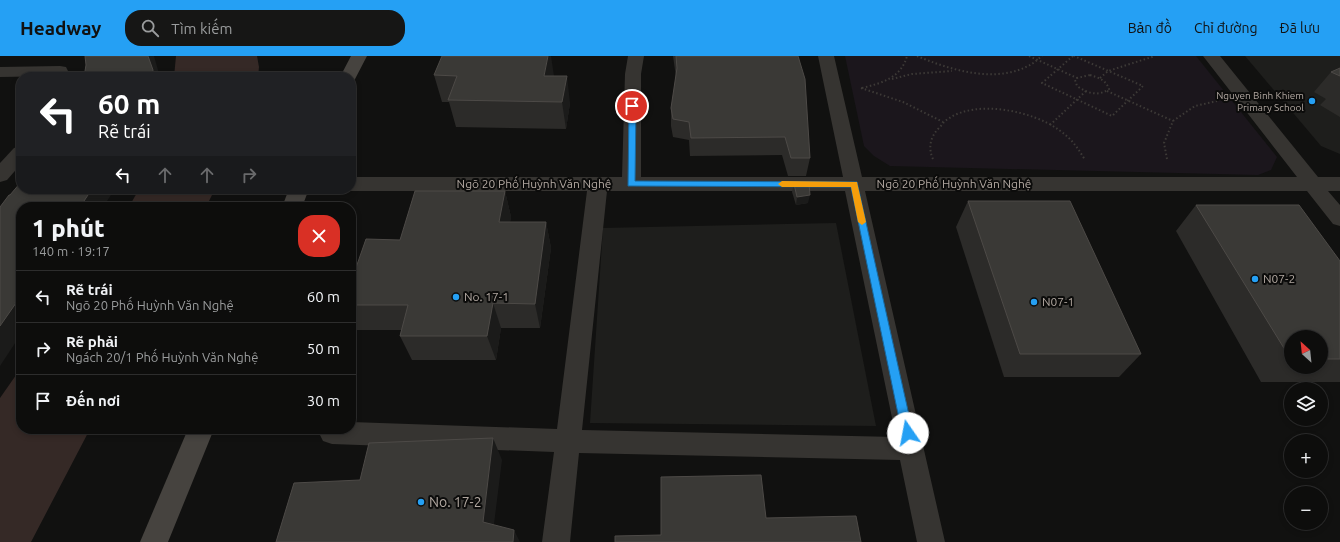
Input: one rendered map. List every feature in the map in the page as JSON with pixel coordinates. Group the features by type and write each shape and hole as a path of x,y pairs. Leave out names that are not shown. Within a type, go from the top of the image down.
{"street":[{"path":"40,56 57,72"},
{"path":"351,72 359,56"},
{"path":"631,184 633,74 636,56"},
{"path":"826,56 931,542"},
{"path":"1211,56 1340,219"},
{"path":"0,72 16,73"},
{"path":"0,176 16,158"},
{"name":"Ngõ 20 Phố Huỳnh Văn Nghệ","path":"356,184 1340,184"},
{"path":"556,542 598,184"},
{"path":"154,542 199,434"},
{"path":"356,434 568,442 911,449"}],"path":[{"path":"892,79 903,69 907,56"},
{"path":"918,56 928,61 956,70 986,74 1014,71 1036,63 1042,56"},
{"path":"1029,56 1077,78 1090,75 1100,78 1109,86 1107,91"},
{"path":"1074,56 1143,86 1112,116 1042,83 1058,69 1074,56"},
{"path":"1100,78 1108,71 1155,56"},
{"path":"834,89 861,88 912,74 956,70"},
{"path":"1077,78 1077,86 1086,92 1095,94 1104,93 1107,91 1172,121"},
{"path":"861,88 904,102 927,112 943,122"},
{"path":"1050,124 1086,92"},
{"path":"1179,184 1169,171 1164,143 1172,121 1195,106 1228,99 1245,99"},
{"path":"953,184 940,172 931,154 931,138 940,124 955,114 977,109 1001,109 1026,114 1050,124 1070,138 1084,155 1089,171 1086,184"}],"shaded area":[{"path":"176,56 257,56 259,67 258,72 174,72"},
{"path":"845,56 1196,56 1277,157 1271,170 1258,175 890,166 874,156 864,146"},
{"name":"Nguyen Binh Khiem Primary School","path":"1245,56 1340,56 1340,154 1321,146"},
{"path":"136,194 212,194 208,202 132,202"},
{"path":"836,223 876,426 590,423 603,228"},
{"path":"16,375 16,434 87,434 31,542 0,542 0,398"}],"building":[{"path":"85,56 148,56 153,70 153,72 85,72"},
{"path":"442,56 548,56 544,76 567,76 562,102 448,100 457,76 434,75"},
{"path":"676,56 798,56 805,79 810,158 791,158 785,137 691,138 689,122 673,119 671,108 677,68"},
{"path":"1340,68 1340,76 1331,72"},
{"path":"794,184 809,184 810,195 797,197"},
{"path":"16,188 16,194 89,194 83,202 16,202 16,303 0,326 0,207"},
{"name":"No. 17-1","path":"415,191 505,191 499,222 546,222 535,304 493,303 487,336 400,336 408,305 356,305 356,268 366,239 400,240"},
{"name":"N07-1","path":"968,201 1070,201 1141,354 1020,354"},
{"path":"1196,205 1299,205 1340,261 1340,359 1328,359 1328,330 1284,330 1284,348"},
{"name":"No. 17-2","path":"493,438 483,522 514,530 513,542 276,542 294,483 360,480 369,443"},
{"path":"761,475 766,518 856,516 861,542 615,542 615,536 661,535 661,477"}],"slow traffic":[{"path":"782,184 854,184 862,222"}],"place":[{"name":"Nguyen Binh Khiem Primary School","path":"1312,101"},
{"name":"N07-2","path":"1255,279"},
{"name":"No. 17-1","path":"456,297"},
{"name":"N07-1","path":"1034,302"},
{"name":"No. 17-2","path":"421,502"}],"route":[{"path":"632,106 631,184 854,184 908,433"}]}
